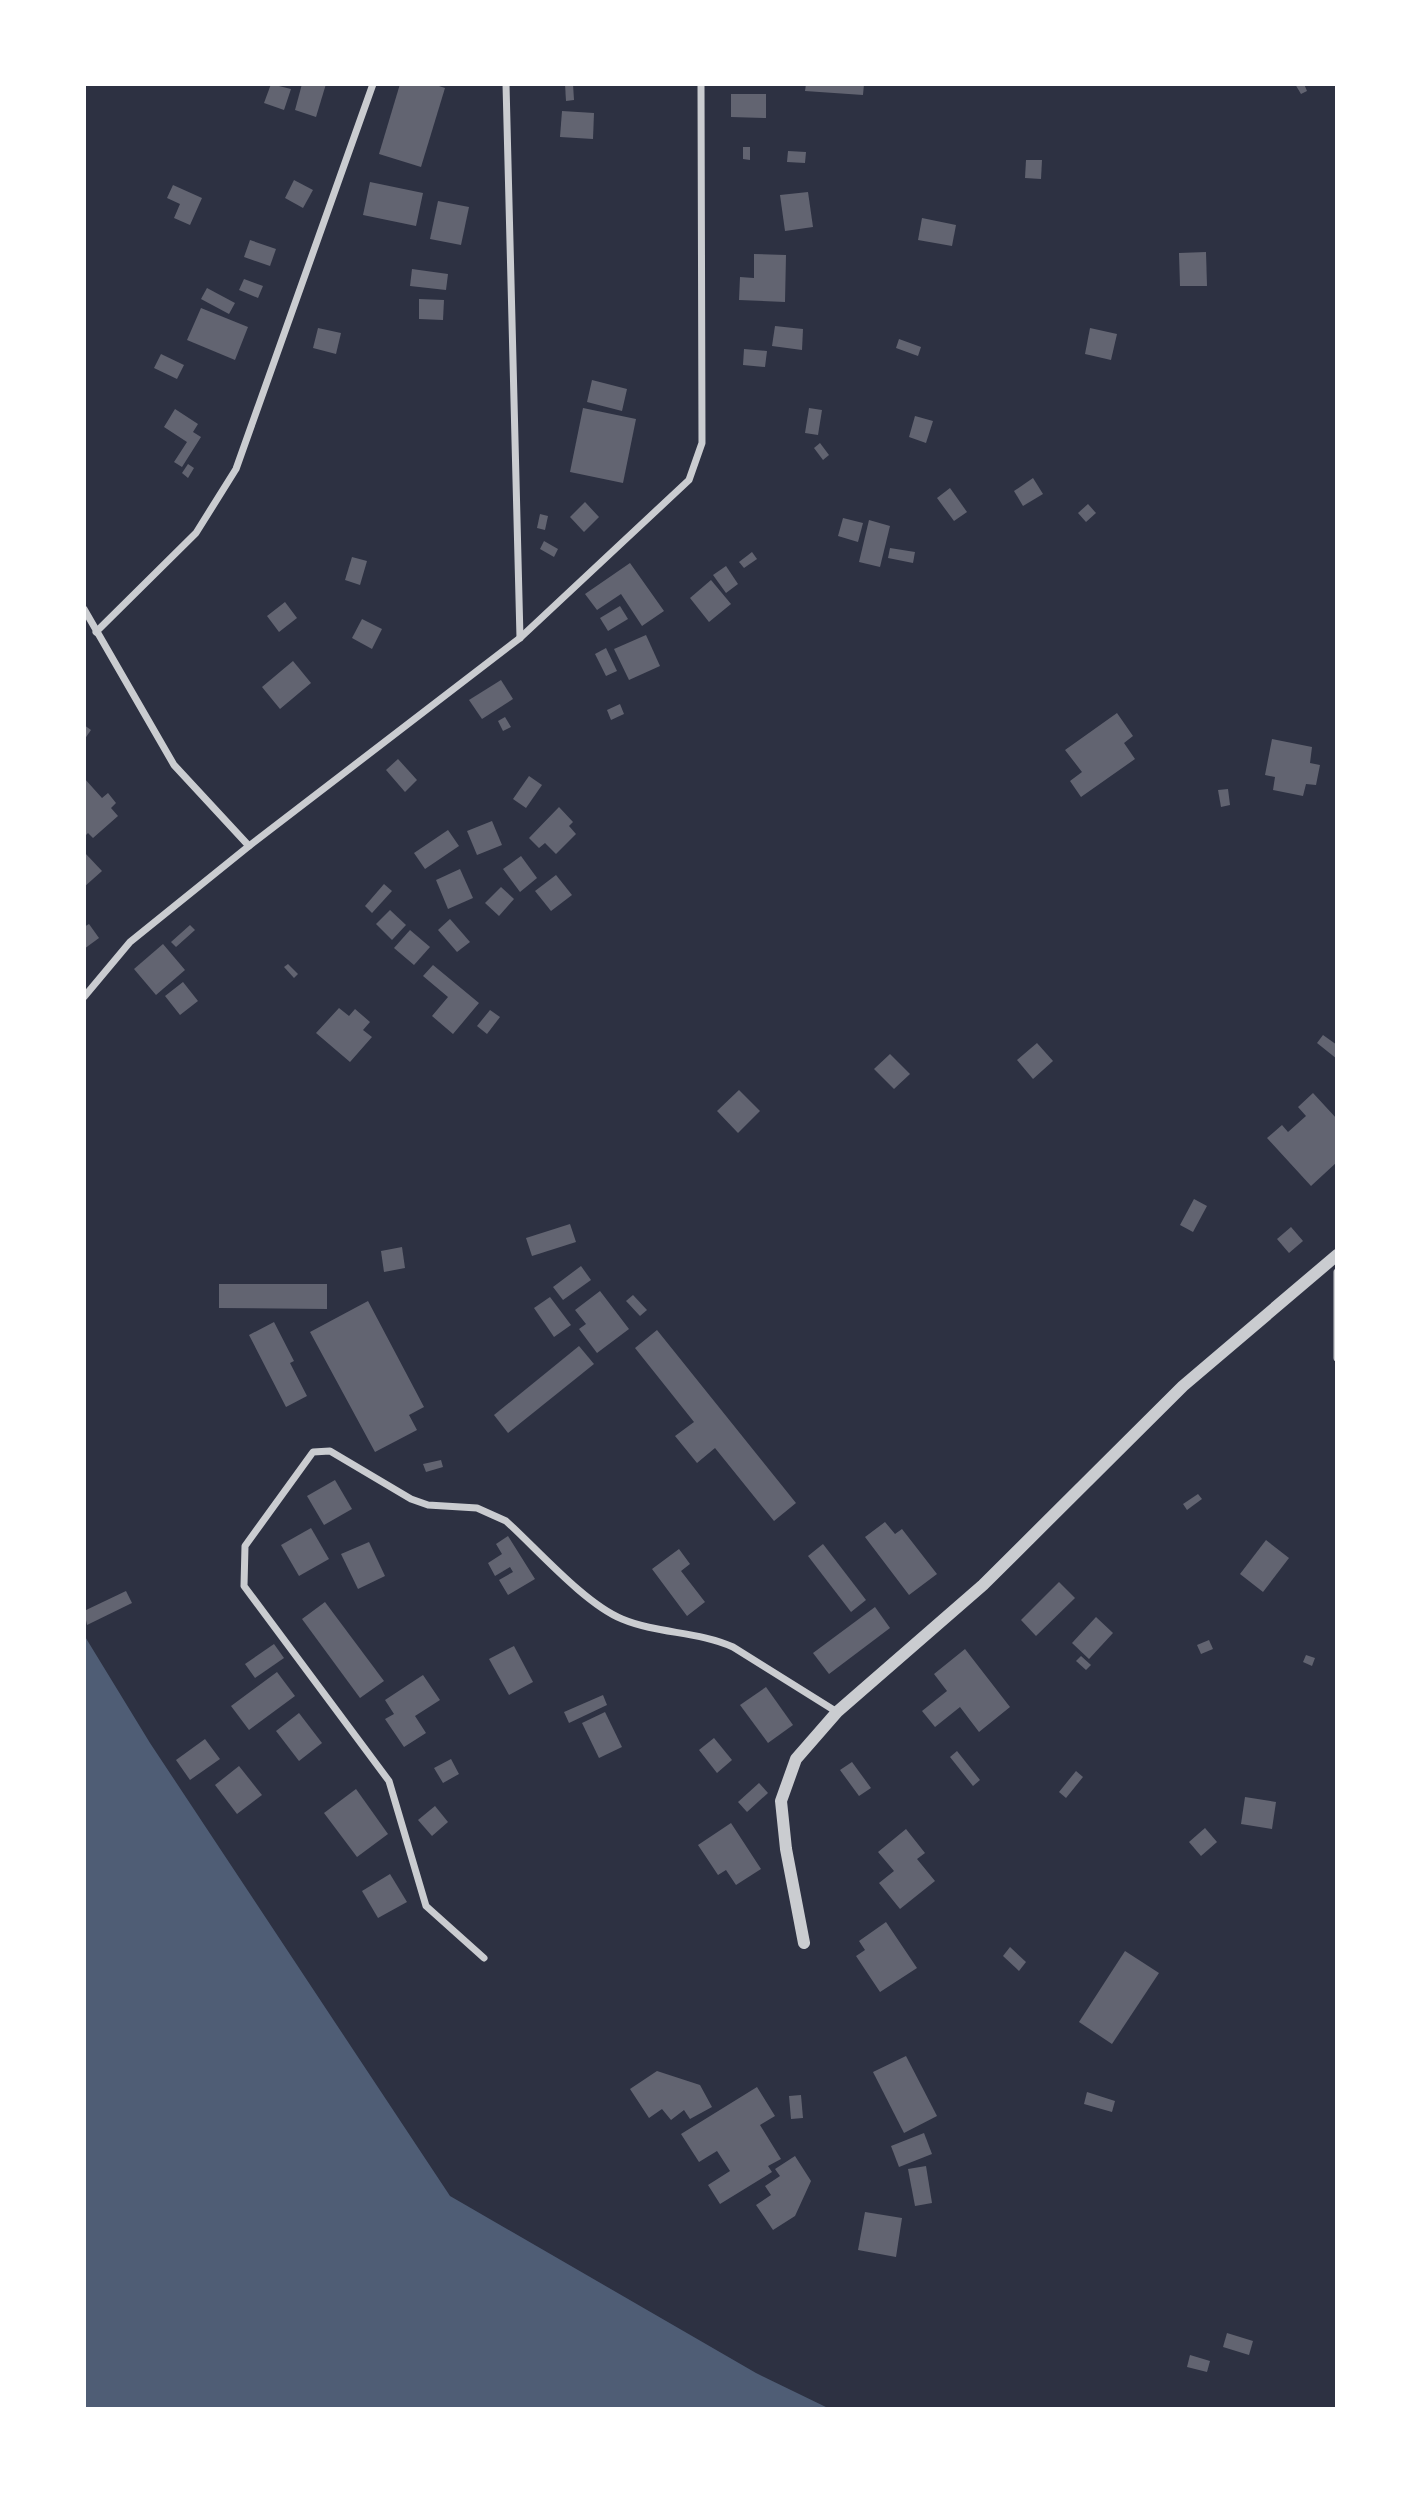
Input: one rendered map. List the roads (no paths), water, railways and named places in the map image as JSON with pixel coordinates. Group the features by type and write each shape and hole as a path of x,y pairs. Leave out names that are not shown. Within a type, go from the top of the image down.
{"street":[{"path":"96,632 196,533 236,469 373,84"},
{"path":"506,84 520,638"},
{"path":"84,997 130,942 249,846 520,638 689,480 702,443 701,84"},
{"path":"84,609 174,765 249,846"},
{"path":"804,1943 786,1849 781,1801 796,1759 837,1712 983,1585 1183,1386 1337,1255"},
{"path":"1337,1272 1337,1358"},
{"path":"484,1958 426,1906 389,1781 244,1586 245,1546 313,1452 330,1451 411,1499 428,1505 477,1508 506,1521 592,1601 620,1618 718,1640 837,1712"}],"water":[{"path":"84,1635 150,1743 450,2196 756,2373 830,2409 84,2409"}]}
